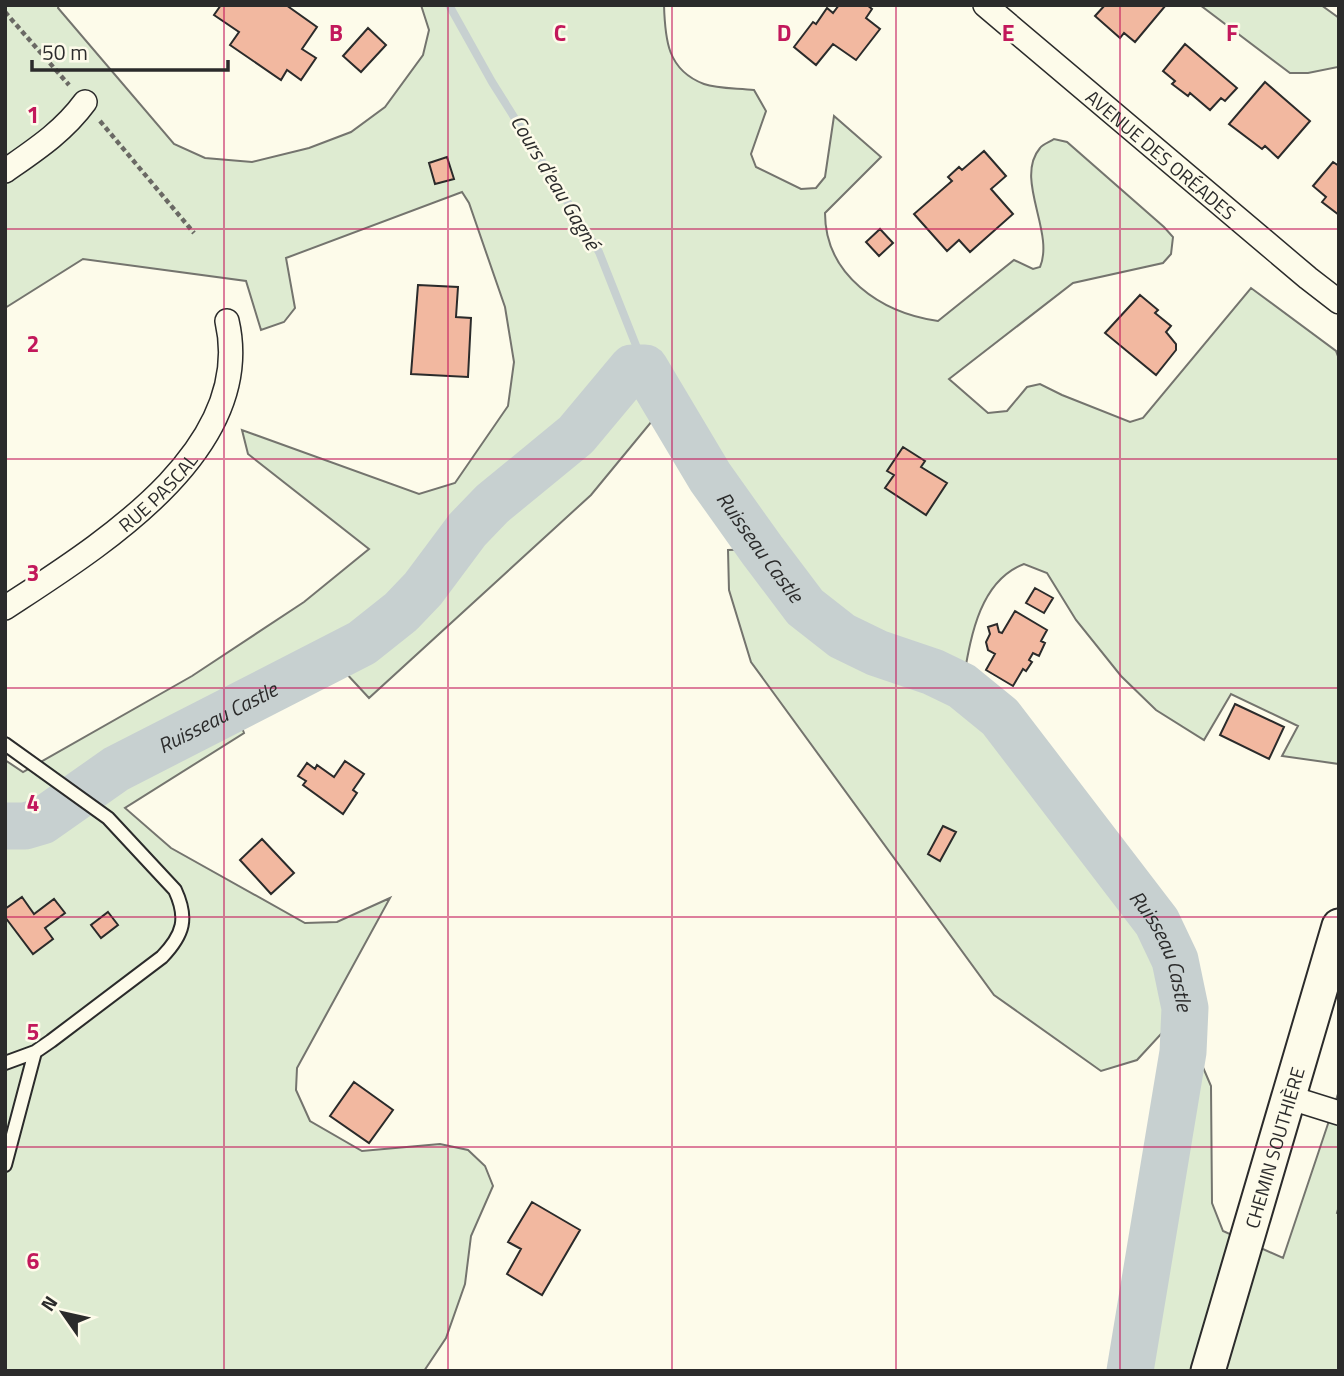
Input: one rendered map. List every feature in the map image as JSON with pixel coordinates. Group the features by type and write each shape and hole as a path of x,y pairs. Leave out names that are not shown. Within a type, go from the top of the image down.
{"street":[{"name":"AVENUE DES ORÉADES","path":"985,5 1339,302"},
{"path":"5,170 56,135 85,102"},
{"name":"RUE PASCAL","path":"5,608 113,535 156,498 181,470 197,448 229,382 232,360 227,321"},
{"name":"CHEMIN SOUTHIÈRE","path":"1208,1371 1339,926"},
{"path":"1288,1097 1339,1112"}],"lane":[{"path":"5,744 99,811 175,890 183,916 181,931 162,957 35,1052 5,1063"},
{"path":"5,1165 35,1052"}],"green space":[{"path":"5,5 59,5 58,8 174,144 205,158 252,162 309,148 351,132 385,107 423,55 429,30 421,5 664,5 665,30 670,52 682,71 710,86 754,90 766,111 751,154 756,167 801,189 816,188 825,177 834,116 881,157 825,213 828,235 835,255 846,272 877,300 896,309 938,321 1014,260 1033,269 1040,267 1043,238 1031,175 1033,161 1040,148 1054,139 1067,142 1173,237 1171,254 1163,263 1073,283 949,379 988,413 1007,411 1027,387 1040,384 1130,422 1143,418 1251,288 1336,351 1339,359 1339,764 1282,756 1298,726 1231,694 1204,740 1156,710 1121,676 1076,620 1047,573 1024,564 1008,573 986,599 978,616 968,652 962,687 1000,717 1157,922 1175,960 1185,1008 1137,1060 1101,1071 994,995 751,662 729,590 728,550 761,549 710,477 666,404 591,495 369,698 332,658 235,708 244,733 125,808 171,848 305,923 337,922 390,898 297,1068 296,1090 310,1121 362,1151 440,1144 468,1150 485,1166 493,1186 471,1236 465,1284 446,1338 424,1371 5,1371 5,760 23,772 192,676 304,602 369,549 248,454 242,430 419,494 455,483 508,406 514,362 505,307 469,203 462,192 286,258 295,308 284,322 261,330 246,281 83,259 5,308"},
{"path":"1200,5 1321,5 1339,18 1338,67 1308,73 1290,73"},
{"path":"1183,1052 1202,1065 1211,1086 1212,1203 1223,1231 1283,1258 1339,1091 1339,1371 1130,1371"}],"building":[{"path":"221,5 286,5 317,27 302,49 316,58 301,80 287,70 281,80 230,45 239,32 214,15"},
{"path":"839,5 867,5 872,9 866,18 880,29 856,60 833,44 816,65 794,47 827,8 833,13"},
{"path":"1105,5 1166,5 1135,42 1124,33 1120,38 1095,16"},
{"path":"368,28 386,45 361,72 343,56"},
{"path":"1185,44 1237,88 1225,101 1221,98 1210,110 1190,93 1188,96 1172,84 1175,81 1163,71"},
{"path":"1265,82 1310,121 1278,158 1265,146 1262,149 1229,124"},
{"path":"984,151 1006,176 991,189 1013,214 970,252 959,240 947,251 914,214 952,181 948,177 959,167 962,170"},
{"path":"447,157 454,179 435,184 429,163"},
{"path":"1333,162 1339,166 1339,215 1322,202 1326,197 1313,186"},
{"path":"880,229 893,243 879,256 866,242"},
{"path":"418,285 458,287 456,317 471,318 468,377 411,374"},
{"path":"1140,295 1158,310 1155,313 1171,326 1166,332 1176,344 1176,350 1156,375 1105,333"},
{"path":"903,447 925,461 921,467 947,483 926,515 885,488 894,475 887,471"},
{"path":"1035,588 1053,598 1044,613 1026,603"},
{"path":"1015,611 1047,630 1041,641 1045,643 1039,656 1033,653 1029,660 1032,662 1026,671 1023,669 1013,686 986,670 995,654 988,650 986,642 990,634 988,627 997,624 999,632 1002,633"},
{"path":"1235,704 1284,727 1269,759 1220,735"},
{"path":"345,761 364,774 353,790 357,793 343,814 303,785 306,781 298,776 307,763 315,769 317,765 334,777"},
{"path":"943,826 956,832 940,861 928,854"},
{"path":"262,839 294,873 271,894 240,860"},
{"path":"22,897 34,914 54,899 65,913 45,928 53,939 33,954 5,917 5,909"},
{"path":"108,912 118,925 101,938 91,925"},
{"path":"354,1082 393,1110 369,1143 330,1116"},
{"path":"532,1202 580,1230 542,1295 507,1274 521,1249 508,1242"}],"waterway":[{"name":"Cours d'eau Gagné","path":"449,5 492,82 599,252 645,368"},
{"name":"Ruisseau Castle","path":"5,826 25,826 42,821 116,769 362,643 401,612 423,589 467,530 492,504 576,435 632,368 645,368 710,477 805,607 842,636 877,653 933,672 962,686 1000,717 1157,922 1175,960 1185,1008 1183,1052 1130,1371"}]}
